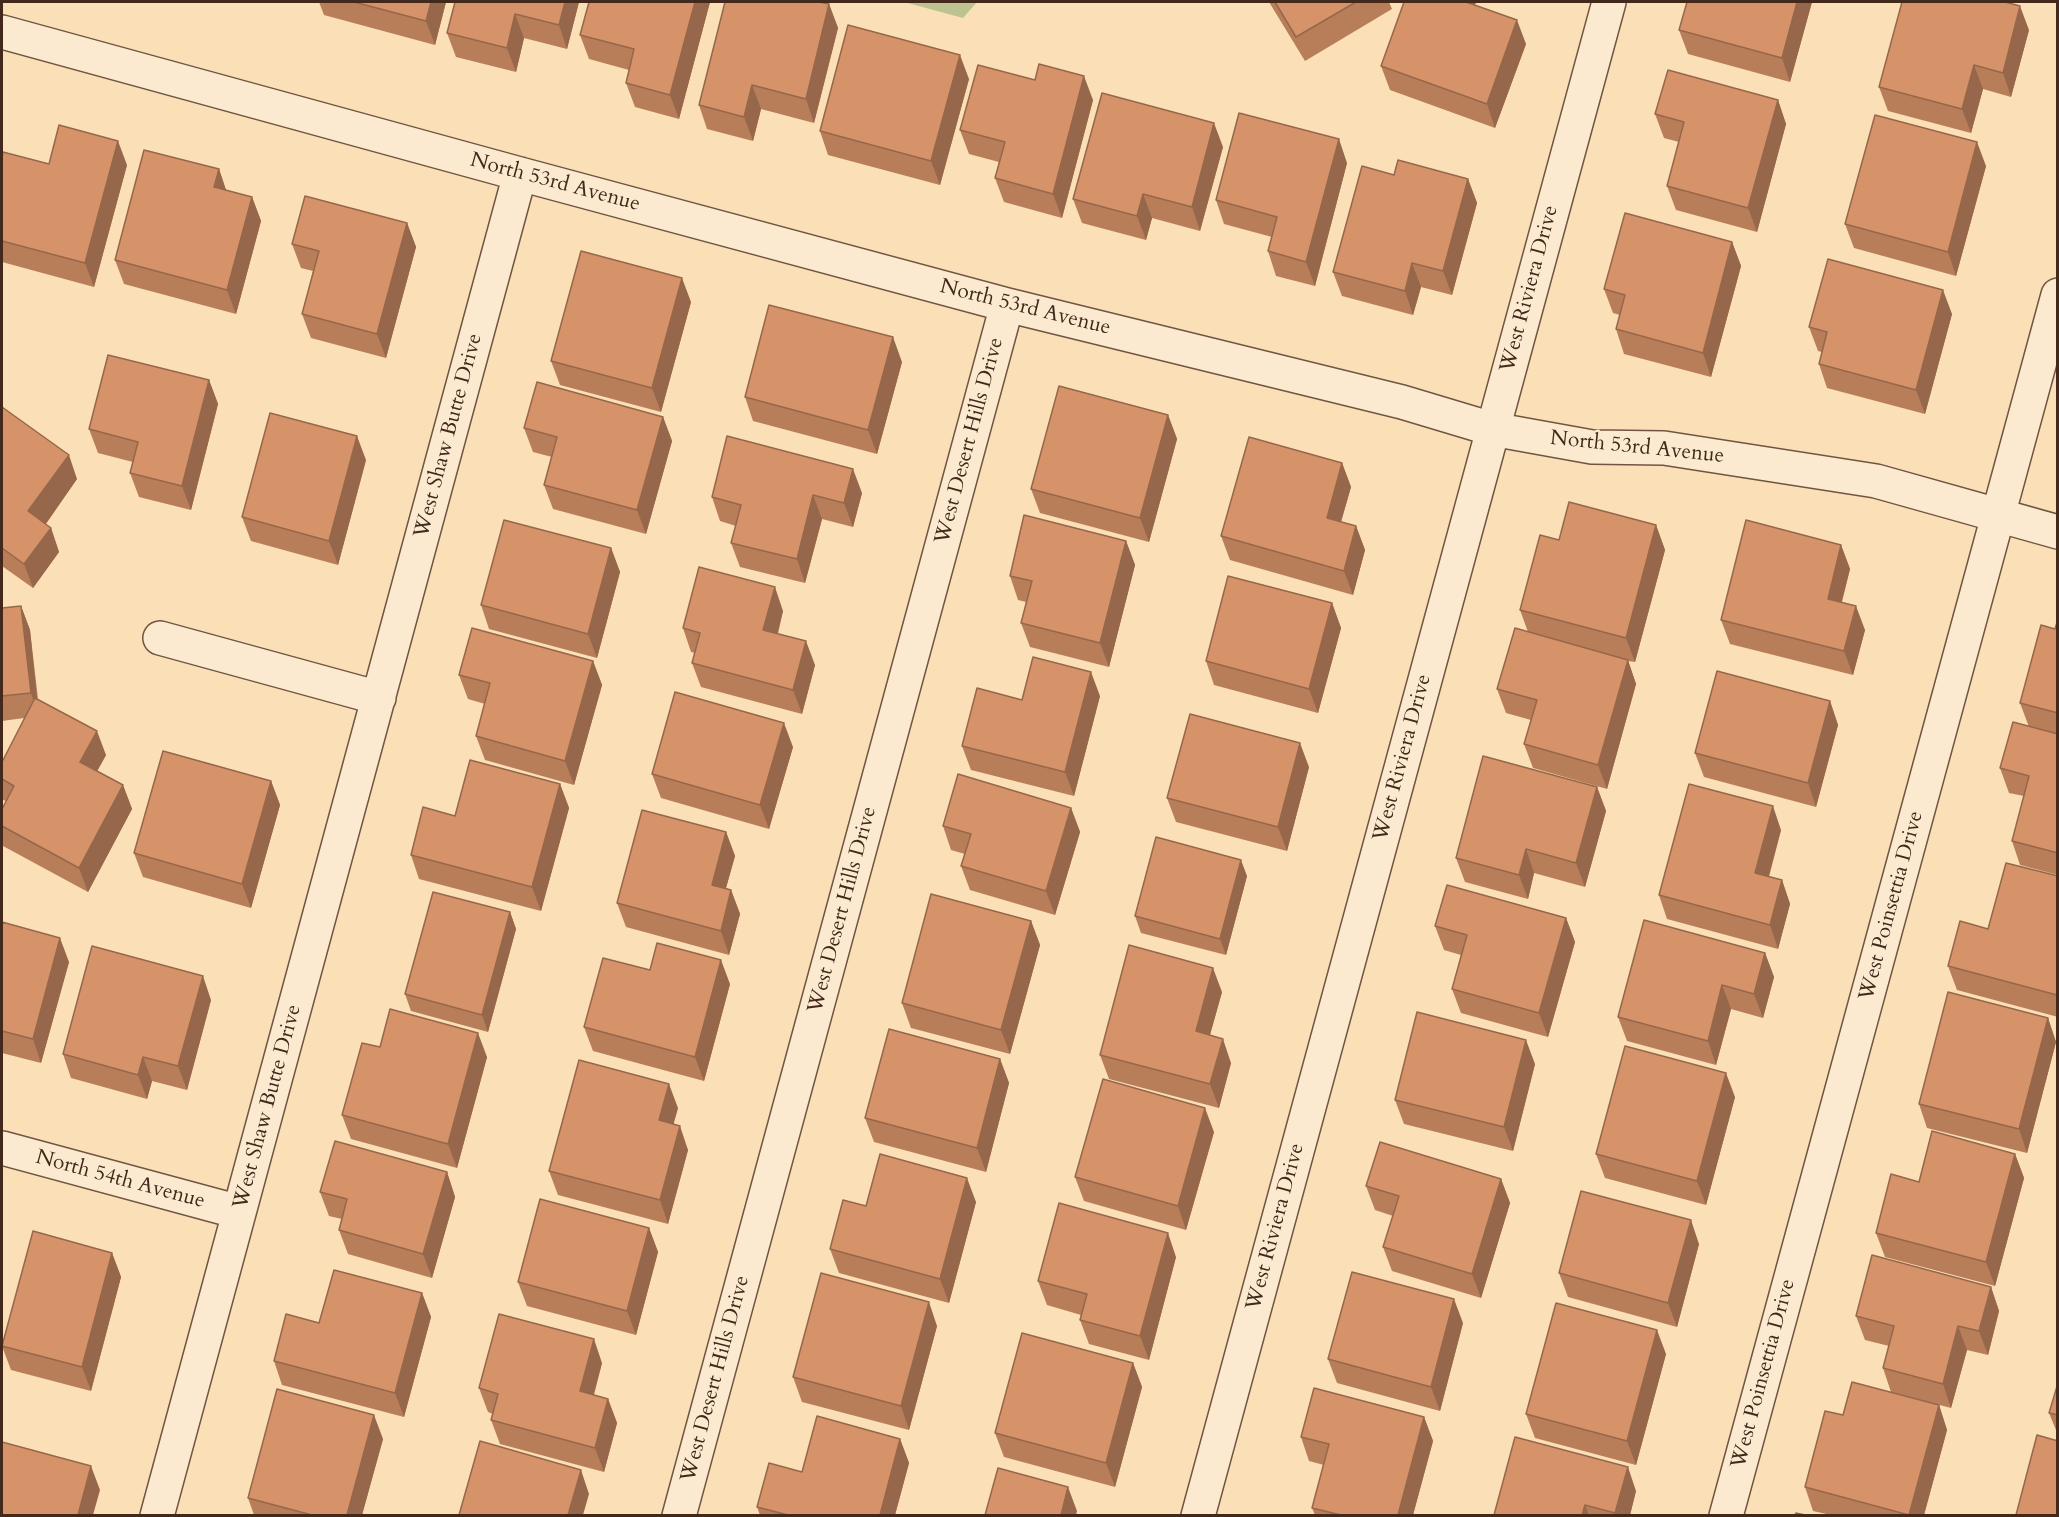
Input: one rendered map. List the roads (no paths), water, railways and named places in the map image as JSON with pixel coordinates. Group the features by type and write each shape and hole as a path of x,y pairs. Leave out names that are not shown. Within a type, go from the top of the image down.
{"street":[{"name":"West Riviera Drive","path":"1198,1515 1609,2"},
{"name":"North 53rd Avenue","path":"2,32 1006,305 1402,402 1492,429 1592,447 1664,448 1876,480 2058,532"},
{"name":"West Shaw Butte Drive","path":"158,1515 520,174"},
{"name":"West Poinsettia Drive","path":"1726,1515 2058,295"},
{"name":"West Desert Hills Drive","path":"679,1515 1006,305"},
{"path":"160,638 378,698"},
{"name":"North 54th Avenue","path":"2,1148 239,1212"}]}
